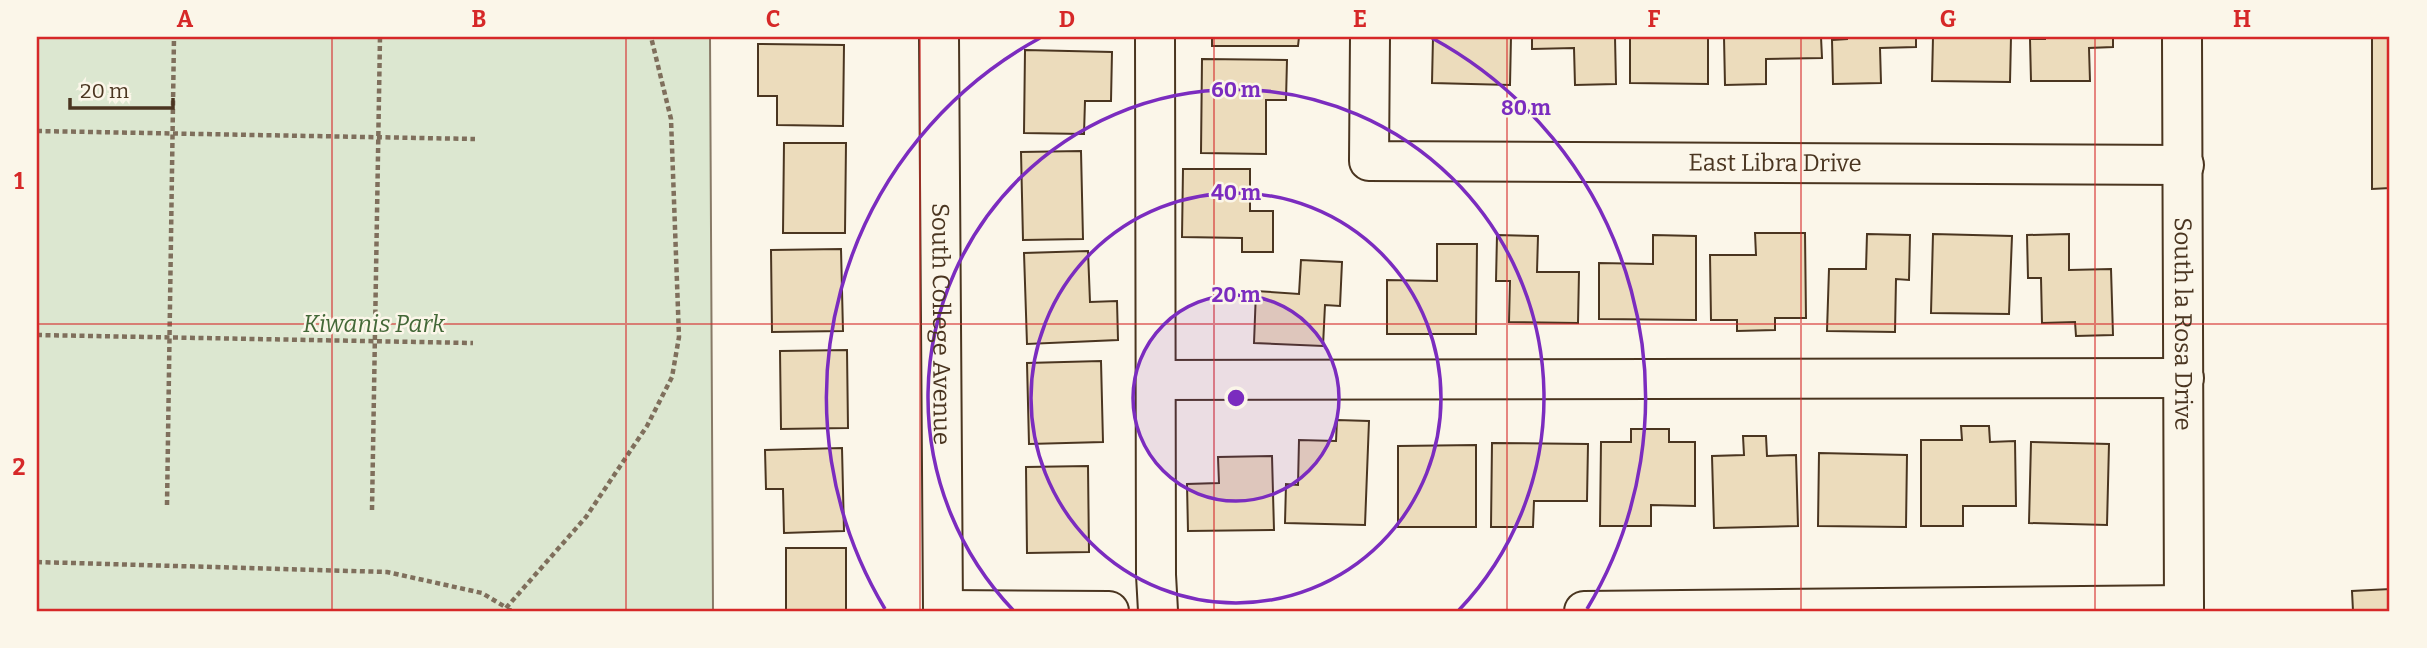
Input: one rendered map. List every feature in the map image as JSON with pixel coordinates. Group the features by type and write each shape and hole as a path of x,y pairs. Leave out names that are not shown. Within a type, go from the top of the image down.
{"street":[{"name":"South College Avenue","path":"939,37 943,611"},
{"path":"1156,37 1158,611"},
{"name":"East Libra Drive","path":"1370,37 1369,161 2183,165"},
{"name":"South la Rosa Drive","path":"2182,37 2184,608"},
{"path":"1157,380 2183,379"},
{"path":"1584,611 2184,608"},
{"path":"943,611 1109,611"}],"path":[{"path":"167,505 174,37"},
{"path":"372,510 380,37"},
{"path":"506,608 586,517 647,426 672,377 679,337 671,119 651,37"},
{"path":"37,131 474,139"},
{"path":"37,335 473,343"},
{"path":"37,562 387,572 482,593 512,611"}],"green space":[{"name":"Kiwanis Park","path":"37,37 710,37 713,611 37,611"}],"building":[{"path":"1212,37 1299,37 1298,46 1212,46"},
{"path":"1433,37 1511,37 1510,85 1432,83"},
{"path":"1532,37 1615,37 1616,84 1575,85 1574,48 1532,49"},
{"path":"1630,37 1708,37 1708,84 1630,83"},
{"path":"1724,37 1821,37 1822,58 1766,59 1766,84 1725,85"},
{"path":"1847,37 1916,37 1916,47 1880,48 1881,83 1833,84 1832,40"},
{"path":"1933,37 2011,37 2010,82 1932,81"},
{"path":"2113,37 2113,47 2089,48 2090,81 2031,81 2030,39"},
{"path":"2372,37 2390,37 2390,188 2372,189"},
{"path":"758,44 844,45 843,126 777,125 777,96 758,96"},
{"path":"1025,50 1112,52 1111,101 1085,101 1084,134 1024,133"},
{"path":"1202,59 1287,60 1286,100 1266,100 1266,154 1201,153"},
{"path":"784,143 846,143 845,233 783,233"},
{"path":"1081,151 1083,239 1023,240 1021,152"},
{"path":"1183,169 1250,169 1250,211 1273,211 1273,252 1242,252 1242,238 1182,237"},
{"path":"1755,233 1805,233 1806,318 1775,318 1775,330 1737,331 1737,320 1711,320 1710,255 1756,255"},
{"path":"1867,234 1910,235 1909,280 1896,279 1895,332 1827,331 1829,269 1866,269"},
{"path":"1933,234 2012,236 2009,314 1931,313"},
{"path":"2069,234 2069,270 2111,269 2113,335 2076,336 2075,322 2042,323 2041,278 2028,278 2027,235"},
{"path":"1497,235 1538,236 1537,272 1579,272 1578,323 1509,322 1510,281 1496,281"},
{"path":"1653,235 1696,236 1696,320 1599,319 1599,263 1653,264"},
{"path":"1437,244 1477,244 1476,334 1387,334 1387,280 1437,281"},
{"path":"841,249 843,331 772,332 771,250"},
{"path":"1088,251 1090,302 1117,301 1118,340 1027,344 1024,253"},
{"path":"1301,260 1342,262 1340,306 1325,305 1323,346 1254,343 1256,291 1299,294"},
{"path":"847,350 848,428 781,429 780,351"},
{"path":"1101,361 1103,442 1029,444 1027,363"},
{"path":"1337,420 1369,421 1365,525 1285,523 1286,484 1298,485 1299,440 1336,441"},
{"path":"1961,426 1989,426 1990,442 2015,441 2016,506 1963,506 1963,526 1921,526 1921,440 1962,440"},
{"path":"1631,429 1669,429 1669,442 1695,442 1695,506 1651,505 1651,526 1600,526 1601,442 1631,442"},
{"path":"1743,436 1766,436 1767,456 1796,455 1798,526 1714,528 1712,456 1744,455"},
{"path":"2031,442 2109,444 2107,525 2029,523"},
{"path":"1492,443 1588,444 1587,501 1534,501 1533,527 1491,527"},
{"path":"1476,445 1476,527 1398,527 1398,446"},
{"path":"842,448 844,531 784,533 783,489 766,489 765,450"},
{"path":"1819,453 1907,455 1906,527 1818,526"},
{"path":"1272,456 1274,530 1188,531 1187,484 1219,483 1218,457"},
{"path":"1088,466 1089,552 1027,553 1026,467"},
{"path":"786,548 846,548 846,611 786,611"},
{"path":"2390,589 2390,611 2353,611 2352,591"}]}
